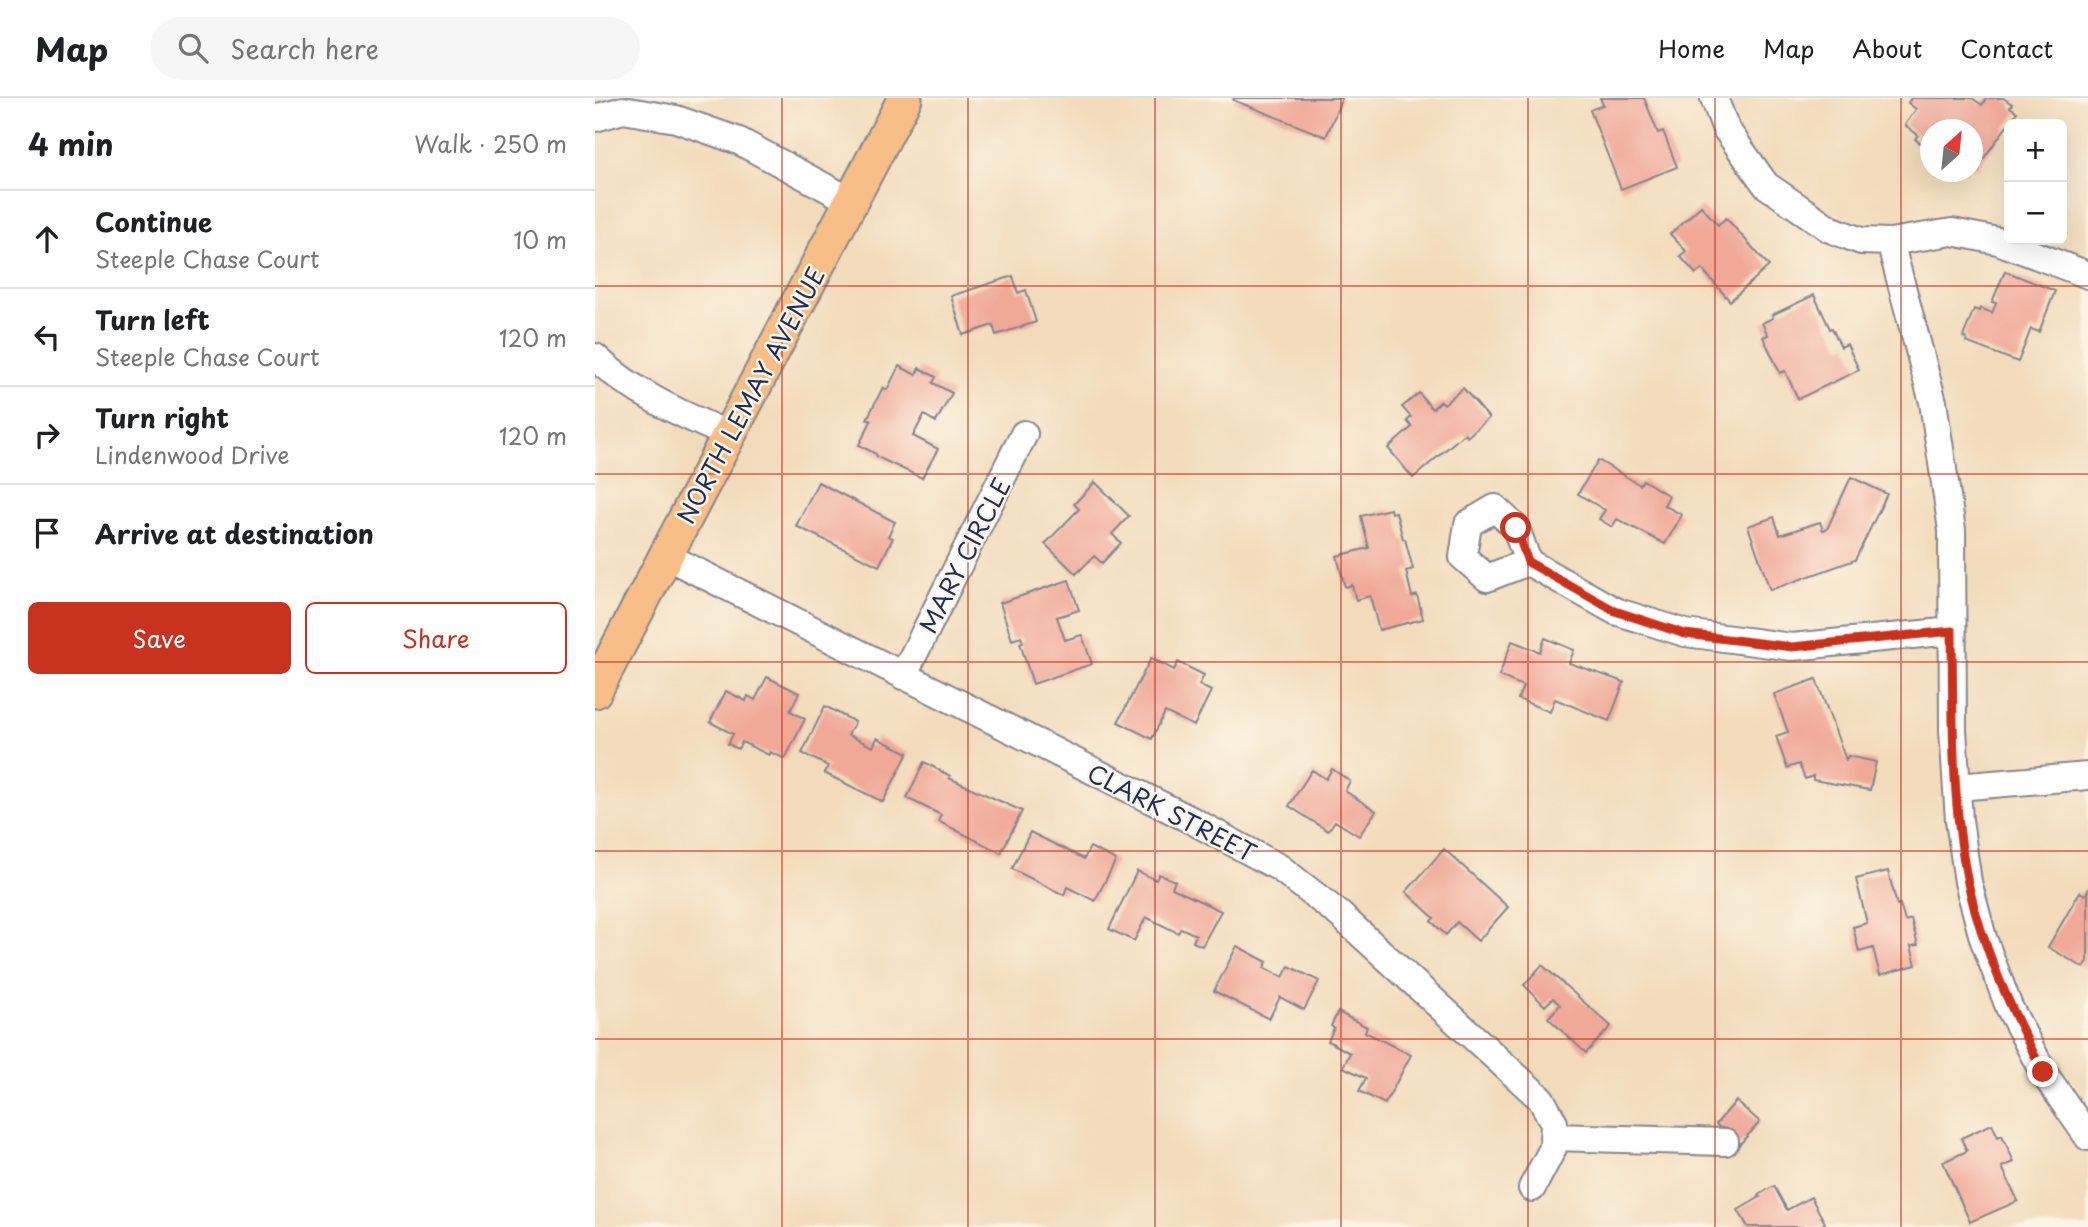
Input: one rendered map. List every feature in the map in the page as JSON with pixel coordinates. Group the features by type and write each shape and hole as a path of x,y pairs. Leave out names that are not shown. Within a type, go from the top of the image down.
{"main road":[{"name":"NORTH LEMAY AVENUE","path":"595,691 905,98"}],"street":[{"path":"1714,98 1726,129 1766,185 1830,229 1861,241 1890,242 1952,232 1998,241 2088,275"},
{"path":"595,118 623,110 676,118 739,141 851,201"},
{"path":"1890,242 1933,402 1952,530 1953,730 1959,820 1968,882 1983,937 2009,1007 2043,1072 2088,1137"},
{"path":"595,357 648,395 729,435"},
{"name":"MARY CIRCLE","path":"903,676 1024,434"},
{"name":"CLARK STREET","path":"666,556 1280,867 1339,914 1541,1099 1554,1123 1553,1136"},
{"path":"1528,562 1615,611 1685,634 1792,647 1952,631"},
{"path":"1957,787 2088,776"},
{"path":"1532,1188 1553,1148 1553,1136 1725,1142"}],"building":[{"path":"1342,98 1326,137 1233,100"},
{"path":"1600,98 1644,98 1658,133 1663,131 1677,167 1621,189 1590,110 1603,105"},
{"path":"1911,98 1972,98 1982,105 1986,98 2003,98 2012,104 2010,107 2017,112 2012,119 2004,119 2004,130 1983,159 1983,119 1920,119 1920,143 1915,139 1918,135 1905,125 1916,109 1908,103"},
{"path":"1701,206 1718,225 1726,218 1769,266 1730,301 1702,269 1696,274 1680,256 1686,251 1670,234"},
{"path":"2005,271 2055,291 2039,332 2031,329 2018,362 1966,342 1967,339 1963,337 1974,309 1979,311 1980,308 1992,313 1996,303 1992,302"},
{"path":"1013,276 1018,293 1026,290 1036,322 996,335 993,325 963,335 951,296"},
{"path":"1814,295 1830,329 1832,328 1841,347 1847,344 1859,370 1798,399 1785,371 1780,373 1763,337 1768,335 1762,323 1773,318 1772,315"},
{"path":"899,366 916,375 919,368 936,377 933,383 952,393 936,422 924,415 913,436 938,449 922,478 877,457 859,445 871,421 867,419 883,387 887,390"},
{"path":"1463,388 1489,418 1467,437 1465,433 1413,478 1388,448 1412,427 1407,421 1411,417 1402,407 1419,393 1432,409 1441,401 1444,404"},
{"path":"1598,460 1640,485 1643,480 1669,496 1664,505 1682,515 1665,544 1617,519 1612,527 1599,519 1605,510 1578,494"},
{"path":"1851,477 1887,494 1855,560 1770,590 1748,526 1774,517 1780,535 1820,522 1823,530 1827,529"},
{"path":"818,482 895,522 888,536 893,538 879,566 796,526"},
{"path":"1095,482 1129,516 1112,534 1121,543 1102,563 1094,556 1076,574 1045,544 1079,509 1074,504"},
{"path":"1390,509 1391,513 1396,512 1405,539 1413,569 1406,571 1412,597 1417,595 1423,619 1379,630 1370,596 1356,600 1352,585 1345,587 1337,556 1369,548 1361,516"},
{"path":"1069,580 1079,610 1057,617 1065,640 1082,635 1092,664 1033,684 1020,643 1023,642 1021,637 1012,640 1000,603"},
{"path":"1545,638 1574,650 1569,663 1624,682 1609,721 1555,699 1550,712 1518,699 1523,686 1499,676 1512,641 1540,652"},
{"path":"1151,658 1174,670 1178,662 1204,675 1199,685 1211,691 1194,726 1165,712 1152,739 1118,722"},
{"path":"767,677 799,693 790,711 805,719 785,759 770,752 769,755 742,742 738,749 728,744 733,734 710,722 726,691 746,701 748,696 755,700"},
{"path":"1816,679 1846,760 1848,756 1876,762 1870,790 1813,780 1813,776 1805,779 1799,764 1787,768 1776,736 1788,732 1774,694"},
{"path":"825,706 855,722 848,735 873,747 877,738 908,753 883,802 824,773 828,766 802,753"},
{"path":"924,762 950,776 949,778 1022,811 1001,853 938,821 941,815 907,798"},
{"path":"1332,769 1350,781 1345,791 1376,811 1359,836 1335,821 1328,831 1289,806 1312,770 1326,779"},
{"path":"1030,832 1084,859 1090,847 1116,860 1095,901 1067,887 1064,895 1012,869"},
{"path":"1444,849 1508,907 1478,941 1457,922 1446,935 1431,921 1434,918 1406,892"},
{"path":"1137,871 1156,880 1159,874 1175,881 1172,888 1221,911 1202,946 1193,942 1196,935 1181,928 1178,933 1146,917 1134,941 1109,929"},
{"path":"1888,871 1897,905 1900,904 1905,921 1911,919 1918,945 1911,946 1916,965 1880,975 1873,948 1859,952 1853,927 1867,923 1856,879"},
{"path":"2088,890 2088,961 2084,968 2048,947 2080,892 2085,895"},
{"path":"1237,946 1267,962 1264,968 1283,977 1289,966 1319,981 1304,1010 1280,997 1269,1019 1214,991"},
{"path":"1542,965 1611,1026 1586,1053 1548,1018 1560,1005 1553,998 1545,1006 1524,985"},
{"path":"1338,1012 1367,1027 1365,1032 1411,1055 1385,1104 1359,1091 1366,1078 1343,1067 1350,1053 1328,1041"},
{"path":"1736,1101 1760,1122 1739,1145 1716,1124"},
{"path":"1992,1124 1998,1137 2002,1135 2014,1162 2002,1167 2018,1201 1970,1222 1943,1162 1967,1151 1961,1138"},
{"path":"1774,1186 1787,1210 1811,1197 1825,1223 1818,1227 1748,1227 1738,1210"}],"route":[{"path":"1516,528 1528,562 1615,611 1685,634 1792,647 1952,631 1953,730 1959,820 1968,882 1983,937 2009,1007 2043,1072"}]}
